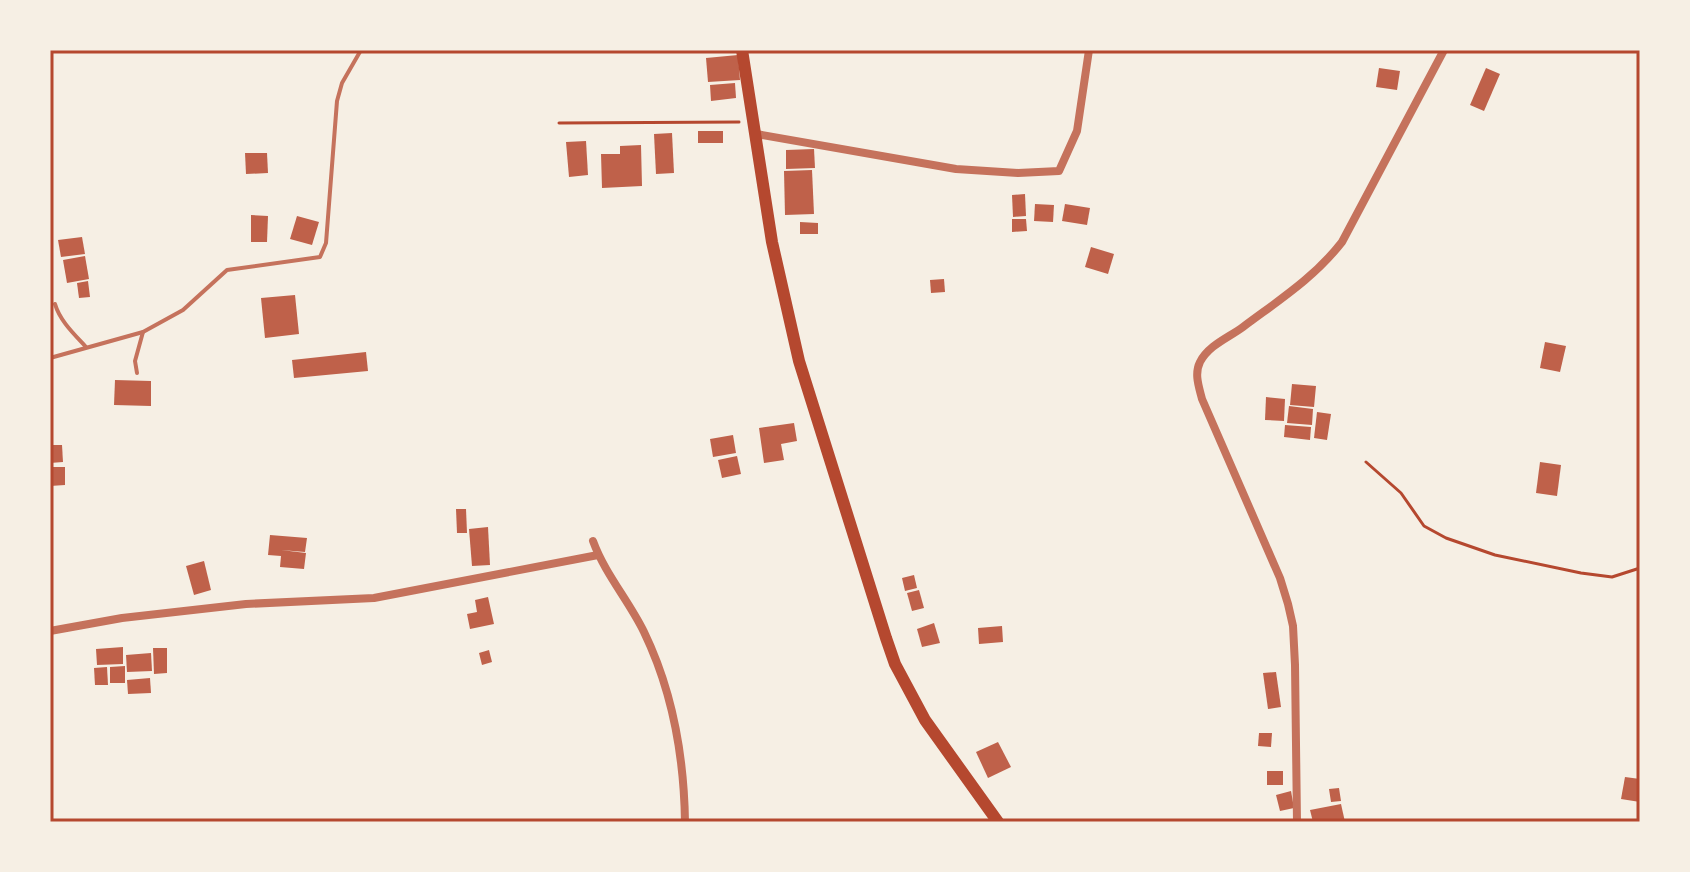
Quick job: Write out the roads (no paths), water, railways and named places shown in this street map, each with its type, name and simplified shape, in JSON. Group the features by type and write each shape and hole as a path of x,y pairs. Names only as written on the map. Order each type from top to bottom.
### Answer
{"main road":[{"path":"742,50 772,242 799,361 886,638 895,664 925,720 998,822"}],"street":[{"path":"755,128 956,169 1018,173 1059,171 1077,131 1089,50"},
{"path":"1297,822 1293,626 1280,578 1202,399 1197,381 1198,366 1210,347 1231,336 1321,269 1335,251 1444,50"},
{"path":"593,541 598,555 643,631 665,682 683,770 685,822"},
{"path":"50,631 122,618 246,604 374,598 598,555"}],"lane":[{"path":"50,358 143,332 183,310 227,270 314,259 323,253 337,101 342,83 361,50"},
{"path":"55,304 63,321 86,347"},
{"path":"137,373 136,353 143,332"}]}
